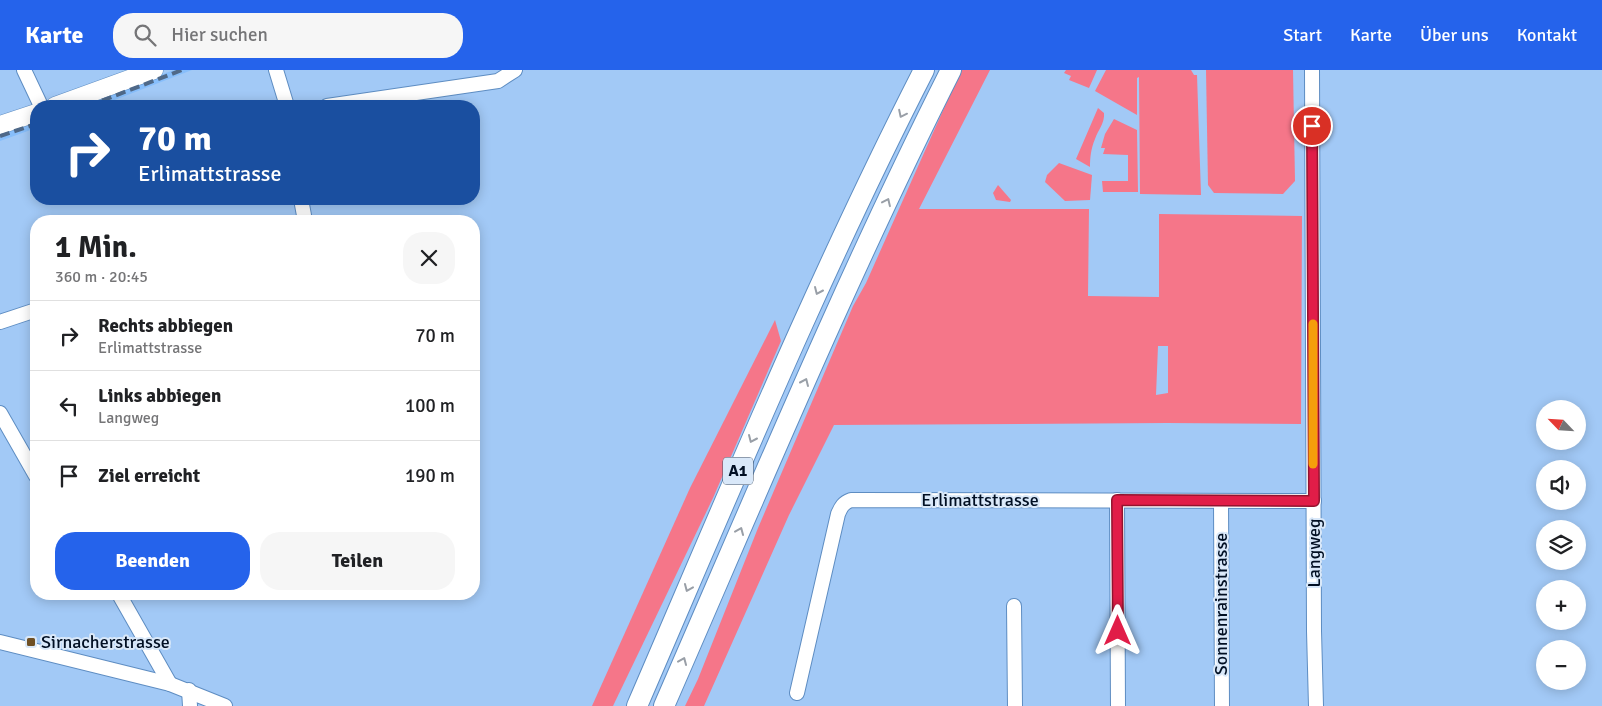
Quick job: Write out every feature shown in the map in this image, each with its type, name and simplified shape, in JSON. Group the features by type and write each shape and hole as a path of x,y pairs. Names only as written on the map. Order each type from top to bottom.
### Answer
{"highway":[{"name":"A1","path":"637,706 809,312 870,178 924,70"},
{"name":"A1","path":"664,706 832,320 951,70"}],"main road":[{"path":"72,100 154,70"},
{"path":"0,125 30,115"}],"street":[{"path":"24,70 38,100"},
{"path":"276,70 285,100"},
{"path":"368,100 498,81 515,70"},
{"name":"Langweg","path":"1312,70 1316,706"},
{"path":"0,322 30,312"},
{"path":"0,413 30,466"},
{"name":"Erlimattstrasse","path":"797,693 838,514 845,502 851,500 1314,501"},
{"path":"1117,500 1118,706"},
{"name":"Sonnenrainstrasse","path":"1221,501 1222,706"},
{"path":"122,600 170,684"},
{"path":"1014,606 1015,706"},
{"path":"0,642 170,684 225,706"},
{"path":"188,690 190,706"}],"shaded area":[{"path":"174,70 192,70 114,100 92,100"},
{"path":"961,70 990,70 919,209 1089,209 1088,296 1159,297 1159,214 1302,216 1301,424 834,425 789,515 704,706 685,706 698,679 758,528 853,306 866,283","holes":["1158,346 1168,346 1168,393 1156,395"]},
{"path":"1066,70 1097,70 1089,88 1069,80 1071,76 1064,73"},
{"path":"1106,70 1191,70 1194,75 1197,75 1201,195 1140,194 1139,77 1137,78 1137,115 1095,91"},
{"path":"1206,70 1293,70 1295,181 1283,194 1214,193 1208,185"},
{"path":"1098,108 1104,113 1104,117 1093,146 1090,167 1076,159"},
{"path":"1114,119 1137,130 1138,192 1103,192 1102,181 1128,181 1128,155 1103,154 1105,148 1101,148 1105,134"},
{"path":"30,122 30,130 0,141 0,133"},
{"path":"1059,163 1092,175 1090,200 1065,201 1045,182 1047,175"},
{"path":"998,185 1011,200 1010,202 996,200 993,193"},
{"path":"775,320 781,341 713,498 613,706 592,706 690,488"}],"railway":[{"path":"104,100 182,70"},
{"path":"0,136 30,126"}],"slow traffic":[{"path":"1313,324 1313,464"}],"place":[{"name":"Sirnacherstrasse","path":"31,642"}],"route":[{"path":"1118,631 1117,500 1314,501 1312,126"}]}
